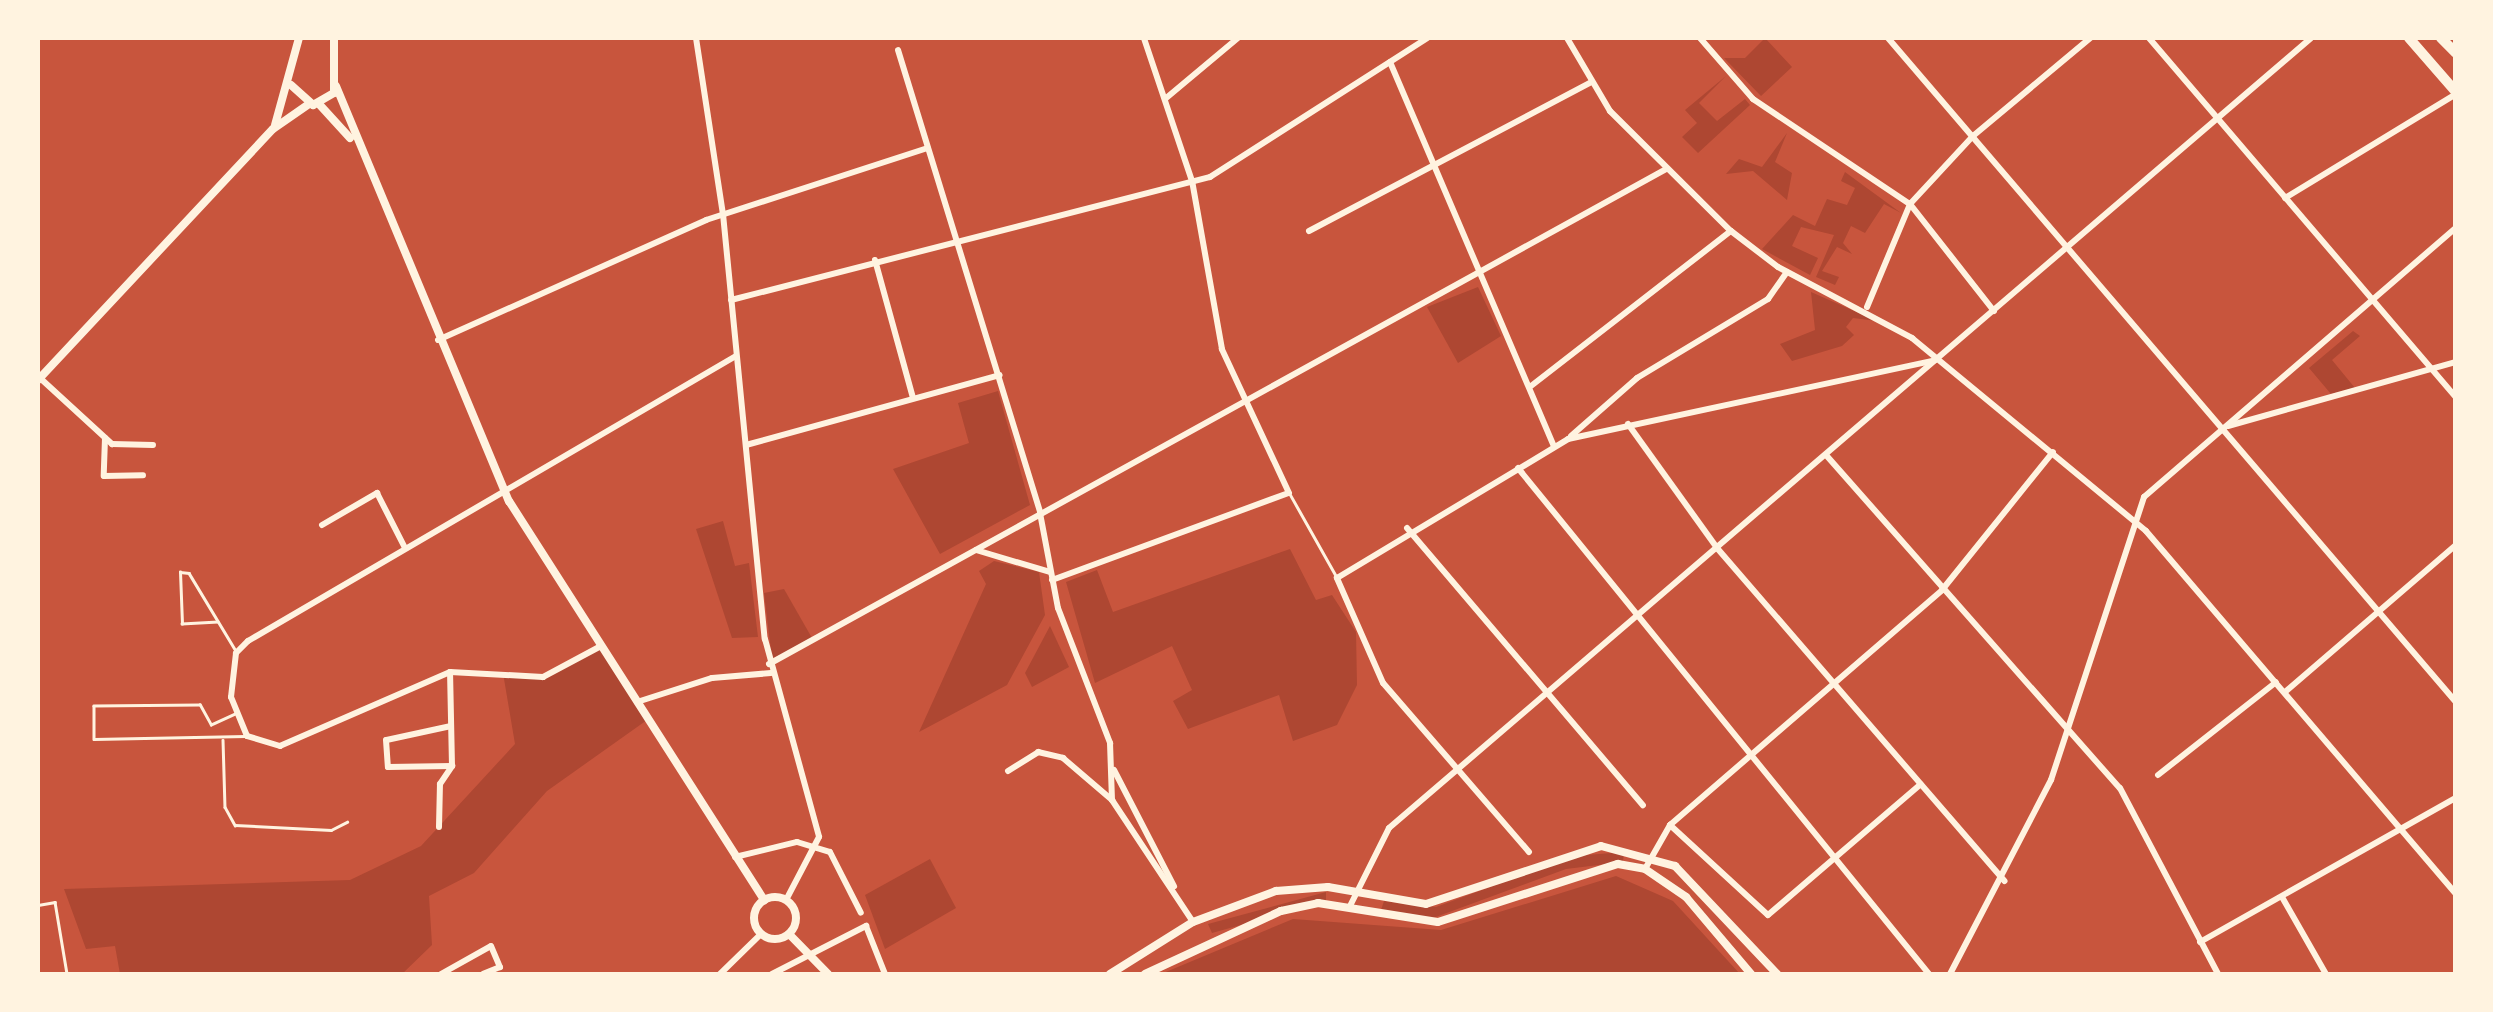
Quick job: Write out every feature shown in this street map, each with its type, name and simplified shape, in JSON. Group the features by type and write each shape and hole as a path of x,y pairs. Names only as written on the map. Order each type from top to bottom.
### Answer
{"main road":[{"path":"2409,38 2456,93"},
{"path":"2441,38 2456,53"}],"street":[{"path":"273,129 291,85 298,38"},
{"path":"334,38 336,86 353,142 504,490 764,900"},
{"path":"696,38 723,214 770,669 820,848 786,900"},
{"path":"975,550 1052,576 1289,493 1222,349 1192,181 1144,38"},
{"path":"1165,99 1238,38"},
{"path":"731,300 960,236 1192,181 1427,38"},
{"path":"1568,38 1590,84 1666,169 1732,230 1787,272 1867,307 2136,522 2456,894"},
{"path":"1700,38 1753,99 1910,204 1994,310"},
{"path":"1888,38 2456,702"},
{"path":"1867,307 1910,204 1973,136 2090,38"},
{"path":"2149,38 2456,397"},
{"path":"1350,906 1376,841 2310,38"},
{"path":"898,50 960,236 1040,513 1052,576 1114,770 1193,922"},
{"path":"1390,62 1553,445"},
{"path":"1309,231 1590,84"},
{"path":"291,85 353,142"},
{"path":"152,445 104,437 39,379 273,129 336,86"},
{"path":"2284,198 2456,93"},
{"path":"438,340 723,214 928,148"},
{"path":"636,702 712,678 770,669 1247,396 1666,169"},
{"path":"1950,974 2004,881 2068,735 2148,492 2456,228"},
{"path":"1531,386 1732,230"},
{"path":"875,260 914,399"},
{"path":"1568,439 1637,378 1768,299 1787,272"},
{"path":"601,646 543,677 450,672 309,739 280,746 247,736 235,714 236,653 405,548 736,356"},
{"path":"1530,852 1383,683 1337,578 1407,528 1568,439 1936,360"},
{"path":"2222,428 2456,362"},
{"path":"746,445 1000,375"},
{"path":"1628,424 1717,548 2004,881"},
{"path":"104,437 104,476 143,475"},
{"path":"1644,869 1649,852 1670,826 1942,590 2052,452"},
{"path":"1826,455 2068,735 2120,788 2218,974"},
{"path":"1518,468 1632,619 1838,856 1929,974"},
{"path":"322,525 377,494 405,548"},
{"path":"1407,528 1643,805"},
{"path":"2285,692 2456,545"},
{"path":"439,828 440,784 452,766 450,672"},
{"path":"2158,775 2276,682"},
{"path":"451,726 386,740 388,767 452,766"},
{"path":"1008,771 1038,752 1054,754 1112,800 1176,892"},
{"path":"1112,800 1114,770"},
{"path":"1670,826 1768,914 1921,784"},
{"path":"2200,942 2456,798"},
{"path":"735,857 798,842 820,848 842,866 861,913"},
{"path":"1110,974 1193,922 1276,891 1357,891 1426,904 1583,847 1649,852 1706,891 1777,974"},
{"path":"1145,974 1281,912 1350,906 1424,924 1589,869 1644,869 1686,897 1751,974"},
{"path":"2282,897 2326,974"},
{"path":"764,900 786,900"},
{"path":"761,934 754,920 764,900"},
{"path":"786,900 796,919 789,934"},
{"path":"772,974 866,926 884,974"},
{"path":"720,974 761,934 789,934 828,974"},
{"path":"441,974 491,946 500,967 483,974"}],"lane":[{"path":"1289,493 1337,578"},
{"path":"218,622 182,624 180,572 189,573 218,622 236,653"},
{"path":"235,714 211,725 200,705 94,706 94,738 247,736"},
{"path":"223,738 226,808 236,825 331,830 346,822"},
{"path":"38,904 55,902 67,974"}],"shaded area":[{"path":"1765,38 1792,67 1761,96 1724,58 1745,58"},
{"path":"1726,76 1699,103 1717,121 1745,99 1750,105 1698,153 1682,137 1697,123 1685,110"},
{"path":"1787,133 1775,162 1792,173 1787,200 1753,171 1726,174 1739,159 1762,167"},
{"path":"1845,172 1901,213 1884,204 1865,233 1851,226 1843,243 1852,254 1837,247 1822,271 1839,277 1835,285 1816,277 1834,235 1801,227 1792,246 1818,258 1810,275 1762,249 1793,215 1815,226 1827,199 1847,205 1855,188 1841,181"},
{"path":"1478,287 1501,336 1458,363 1427,307"},
{"path":"1811,292 1877,321 1853,318 1846,327 1854,335 1842,346 1792,361 1780,344 1815,330"},
{"path":"2353,331 2360,336 2332,360 2355,388 2331,394 2309,368"},
{"path":"998,391 1030,505 940,554 893,469 969,443 958,403"},
{"path":"723,521 735,566 749,563 758,637 732,638 696,529"},
{"path":"1290,549 1316,600 1332,595 1356,632 1357,685 1337,725 1293,741 1279,695 1188,729 1173,701 1192,690 1172,646 1095,683 1066,582 1097,570 1113,612"},
{"path":"994,561 1039,572 1045,615 1007,685 919,732 986,584 979,571"},
{"path":"784,589 812,638 772,659 764,593"},
{"path":"1050,626 1069,667 1032,687 1025,673"},
{"path":"601,646 647,720 547,791 474,873 429,896 432,945 402,974 120,974 115,946 86,949 64,889 350,880 421,846 515,744 503,673 543,677"},
{"path":"1624,852 1623,862 1566,869 1433,918 1381,910 1384,901 1436,907 1574,856"},
{"path":"930,859 956,908 885,949 865,895"},
{"path":"1616,876 1673,901 1740,974 1161,974 1293,919 1441,930"},
{"path":"1326,892 1326,901 1212,933 1208,924"}]}
